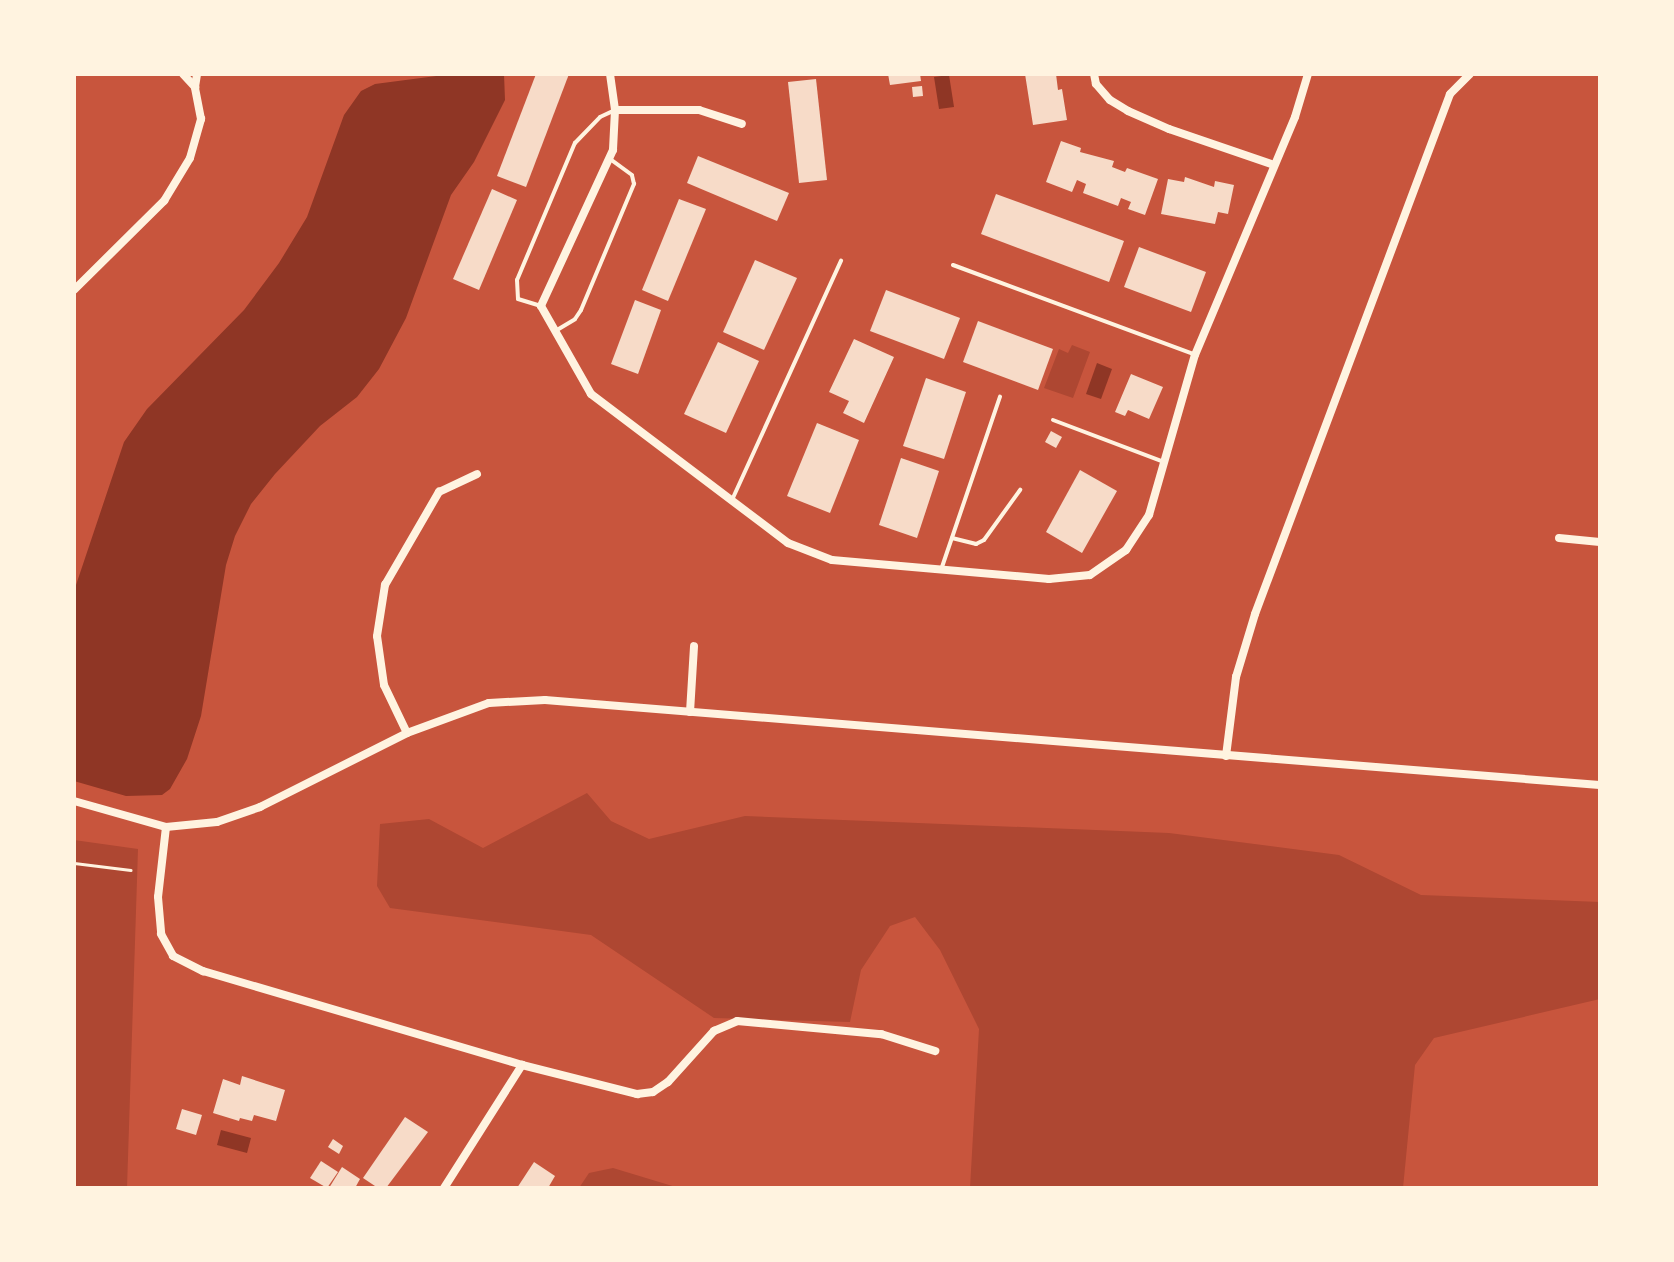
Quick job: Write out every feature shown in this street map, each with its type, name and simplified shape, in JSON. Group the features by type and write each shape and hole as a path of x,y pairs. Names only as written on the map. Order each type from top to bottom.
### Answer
{"street":[{"path":"183,74 195,87"},
{"path":"74,290 164,201 190,158 201,119 195,87 197,74"},
{"path":"610,74 615,110 609,158 541,306 557,330 572,366 591,394 788,543 832,560 1049,579 1090,575 1126,550 1149,515 1195,355 1295,117 1308,74"},
{"path":"1094,74 1096,84 1110,100 1128,111 1221,149 1274,165"},
{"path":"1226,756 1236,677 1266,584 1450,94 1470,74"},
{"path":"615,110 699,110 742,124"},
{"path":"407,733 384,685 377,636 385,585 439,492 477,474"},
{"path":"1559,538 1600,542"},
{"path":"690,712 694,646"},
{"path":"74,801 166,827 217,822 260,807 407,733 489,703 545,700 1600,785"},
{"path":"166,827 158,897 161,934 173,956 203,971 522,1065 637,1094 653,1092 668,1082 714,1031 737,1021 881,1034 935,1051"},
{"path":"444,1188 522,1065"}],"lane":[{"path":"541,306 518,299 517,280 575,143 600,117 615,110"},
{"path":"557,330 581,310 634,184 632,175 609,158"},
{"path":"731,502 841,261"},
{"path":"953,265 1195,355"},
{"path":"941,569 1000,397"},
{"path":"1053,420 1164,462"},
{"path":"952,538 976,544 984,540 1020,490"}],"path":[{"path":"74,863 131,870"}],"shaded area":[{"path":"504,74 505,100 474,162 451,195 406,318 379,369 357,397 320,426 275,474 251,504 235,536 226,565 201,716 187,759 170,789 162,795 126,796 74,781 74,591 124,442 147,409 244,310 279,263 307,217 344,115 361,91 375,84 444,75"},
{"path":"949,75 954,107 939,109 934,77"},
{"path":"1072,345 1090,352 1073,398 1044,388 1059,349 1068,353"},
{"path":"1097,363 1112,369 1101,399 1086,394"},
{"path":"587,793 611,821 649,839 745,816 1169,833 1339,855 1421,895 1600,902 1600,999 1434,1038 1415,1065 1403,1188 970,1188 979,1029 940,950 915,917 890,926 861,970 850,1022 714,1018 591,935 390,908 377,886 380,824 429,819 483,848"},
{"path":"74,840 138,849 127,1188 74,1188"},
{"path":"221,1130 251,1138 247,1153 217,1145"},
{"path":"613,1168 679,1188 579,1188 589,1173"}],"building":[{"path":"536,74 569,74 526,187 497,176"},
{"path":"888,74 920,74 921,81 890,85"},
{"path":"1025,74 1056,74 1067,120 1033,125"},
{"path":"816,79 827,180 799,183 788,82"},
{"path":"922,86 923,96 913,97 912,87"},
{"path":"1061,141 1081,148 1080,152 1114,161 1112,167 1125,172 1127,168 1158,179 1145,215 1128,209 1131,202 1121,198 1118,206 1083,193 1086,184 1077,180 1072,192 1046,182"},
{"path":"698,156 789,193 777,221 687,183"},
{"path":"1185,177 1214,187 1215,181 1234,185 1228,214 1218,212 1215,224 1161,214 1168,179 1184,182"},
{"path":"492,189 517,200 479,290 453,279"},
{"path":"996,194 1124,241 1109,282 981,234"},
{"path":"679,199 706,209 668,301 642,290"},
{"path":"1139,247 1206,272 1191,312 1124,287"},
{"path":"755,260 797,278 764,350 723,332"},
{"path":"886,290 960,318 944,359 870,331"},
{"path":"635,300 661,310 638,374 611,364"},
{"path":"978,321 1053,349 1038,390 963,362"},
{"path":"854,339 894,357 864,423 843,413 849,401 829,392"},
{"path":"718,342 759,361 726,433 684,414"},
{"path":"1131,374 1163,387 1149,419 1128,410 1125,416 1115,412"},
{"path":"926,378 966,392 944,459 903,446"},
{"path":"817,423 859,440 830,513 787,496"},
{"path":"1051,431 1062,437 1056,448 1045,442"},
{"path":"901,458 939,471 917,538 879,525"},
{"path":"1080,470 1117,491 1082,553 1046,532"},
{"path":"242,1076 285,1090 276,1121 254,1115 252,1121 240,1118 239,1121 213,1113 223,1079 240,1085"},
{"path":"182,1109 202,1115 196,1135 176,1129"},
{"path":"405,1117 428,1132 386,1188 378,1188 363,1178"},
{"path":"333,1139 343,1146 339,1154 328,1147"},
{"path":"321,1161 338,1172 327,1188 310,1178"},
{"path":"534,1162 555,1176 548,1188 517,1188"},
{"path":"342,1167 360,1179 355,1188 329,1188"}]}
